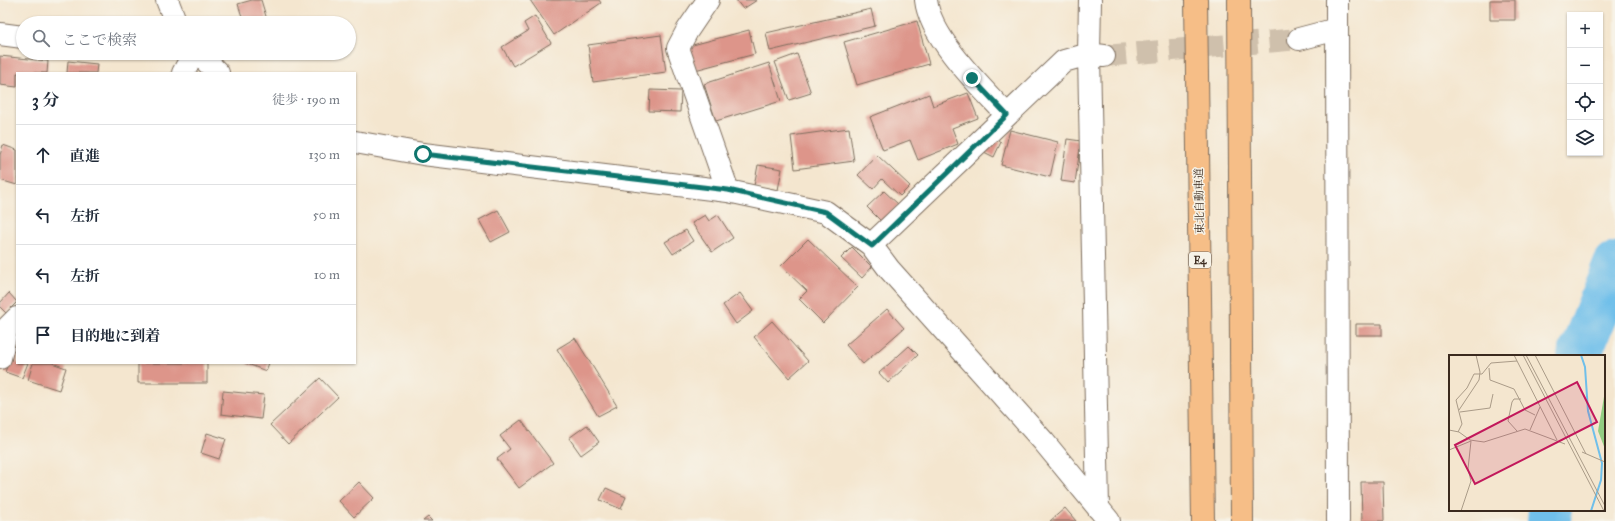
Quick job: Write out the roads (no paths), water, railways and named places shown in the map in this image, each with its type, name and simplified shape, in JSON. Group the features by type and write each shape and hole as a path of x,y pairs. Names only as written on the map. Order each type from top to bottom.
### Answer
{"highway":[{"name":"東北自動車道","path":"1196,0 1203,521"},
{"path":"1239,0 1242,521"}],"street":[{"path":"168,0 174,16"},
{"path":"708,0 687,31 678,48 728,190"},
{"path":"926,0 928,11 950,52 1007,115"},
{"path":"1090,0 1097,55 1103,514"},
{"path":"1337,0 1338,521"},
{"path":"1299,39 1337,29"},
{"path":"0,34 16,35"},
{"path":"872,246 1064,61 1097,55"},
{"path":"184,72 190,60"},
{"path":"205,60 217,72"},
{"path":"356,142 423,154 728,190 826,212 872,246 889,269 1044,442 1103,514"},
{"path":"0,358 7,328 16,319"}],"waterway":[{"path":"1579,355 1615,264"},
{"path":"1549,521 1550,511"}],"tunnel":[{"path":"1104,56 1299,39"}]}
